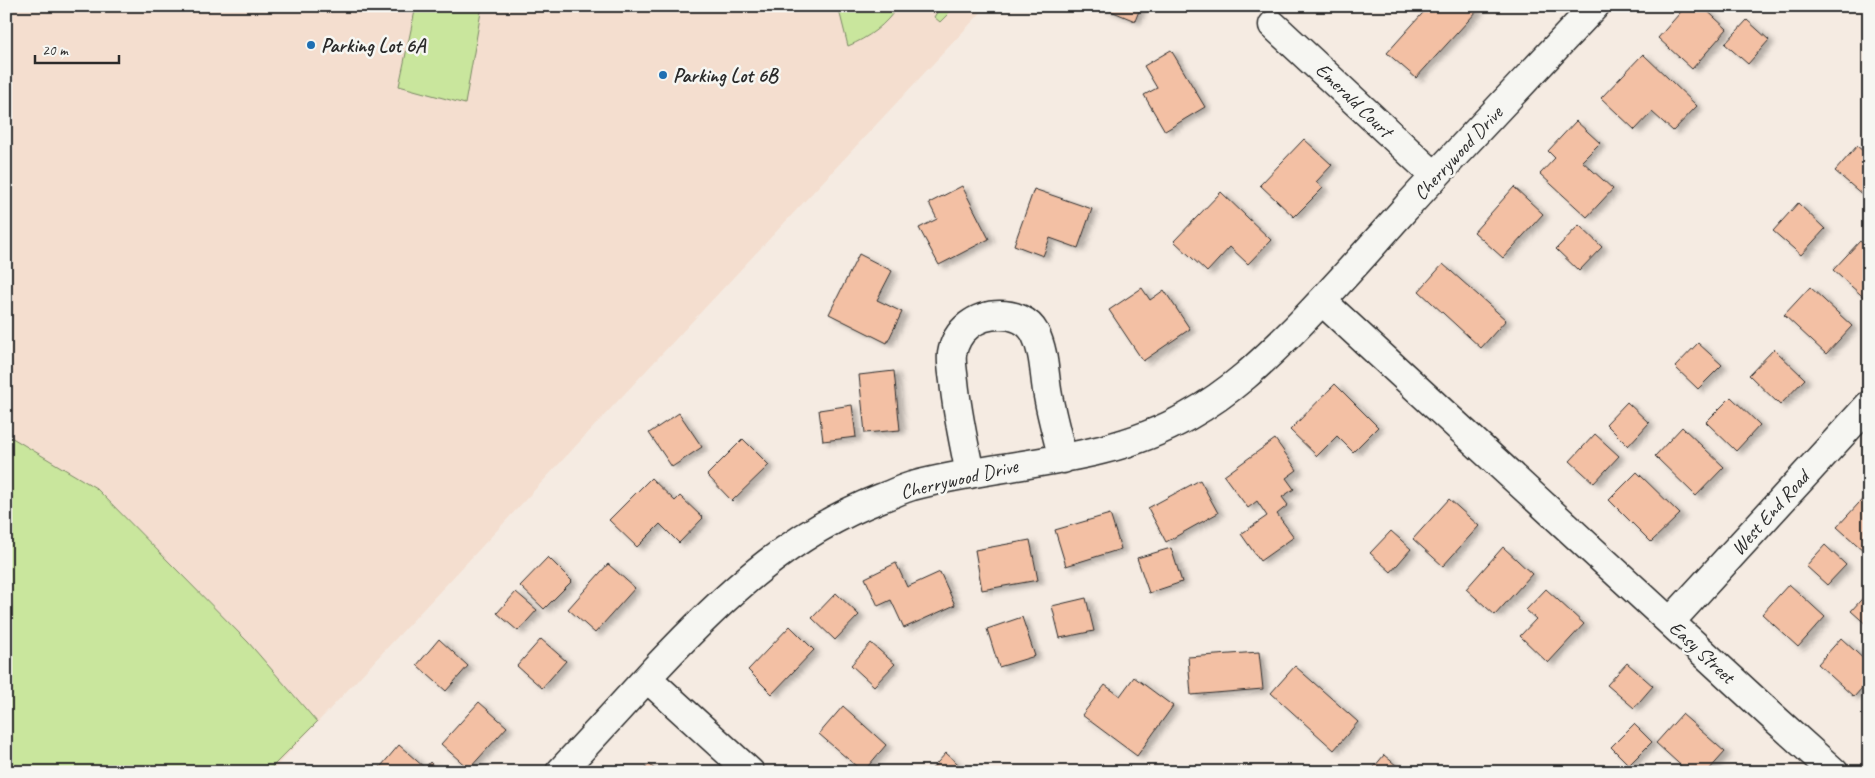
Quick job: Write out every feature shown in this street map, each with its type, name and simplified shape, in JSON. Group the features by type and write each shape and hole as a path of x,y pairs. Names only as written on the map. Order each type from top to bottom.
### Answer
{"street":[{"name":"Cherrywood Drive","path":"560,772 698,624 742,582 774,557 820,528 863,505 911,487 992,469 1063,459 1119,446 1158,431 1187,417 1226,392 1258,367 1322,301 1435,176 1595,6"},
{"name":"Emerald Court","path":"1273,25 1435,176"},
{"name":"Easy Street","path":"1322,301 1834,772"},
{"path":"970,474 957,412 952,355 957,340 968,325 980,317 990,315 1012,315 1022,320 1035,334 1042,355 1048,396 1063,459"},
{"name":"West End Road","path":"1670,622 1869,404"},
{"path":"647,678 750,772"}],"shaded area":[{"path":"6,6 987,6 271,772 6,772"}],"green space":[{"path":"416,6 482,6 465,104 399,86"},
{"path":"838,6 898,6 876,30 848,46"},
{"path":"941,6 956,6 940,22 934,17"},
{"path":"6,436 9,436 96,488 248,642 317,722 267,772 6,772"}],"building":[{"path":"1099,6 1141,6 1135,21"},
{"path":"1429,6 1473,6 1478,10 1416,78 1387,53"},
{"path":"1686,6 1702,6 1727,29 1692,69 1658,38"},
{"path":"1747,20 1769,40 1748,64 1725,44"},
{"path":"1171,50 1205,107 1165,131 1144,95 1157,88 1144,66"},
{"path":"1643,54 1697,106 1673,131 1652,112 1635,130 1601,98"},
{"path":"1576,121 1600,143 1582,161 1613,189 1587,217 1540,174 1555,158 1548,151"},
{"path":"1304,139 1332,165 1316,182 1323,188 1294,217 1260,185"},
{"path":"1869,139 1869,149 1863,145"},
{"path":"1857,146 1869,156 1869,191 1864,196 1835,171"},
{"path":"962,186 989,239 939,265 919,228 937,219 929,203"},
{"path":"1514,187 1543,214 1503,258 1474,232"},
{"path":"1034,189 1092,209 1078,248 1050,238 1043,256 1014,245"},
{"path":"1221,192 1271,240 1248,264 1230,247 1207,272 1174,241"},
{"path":"1798,203 1825,229 1801,255 1773,231"},
{"path":"1579,225 1602,247 1579,271 1556,249"},
{"path":"1860,241 1869,249 1869,302 1833,270"},
{"path":"859,254 892,271 877,300 902,312 887,343 829,314"},
{"path":"1443,264 1506,320 1481,348 1419,291"},
{"path":"1810,287 1852,326 1826,354 1784,315"},
{"path":"1142,288 1150,300 1164,290 1190,329 1143,361 1109,310"},
{"path":"1698,343 1722,365 1698,389 1675,367"},
{"path":"1774,349 1805,379 1780,405 1749,375"},
{"path":"894,371 900,430 865,433 859,375"},
{"path":"1335,384 1378,427 1353,452 1337,436 1317,456 1290,430"},
{"path":"1731,397 1760,425 1736,451 1706,422"},
{"path":"1627,402 1649,423 1628,446 1606,424"},
{"path":"852,405 856,437 823,441 819,410"},
{"path":"679,413 702,447 672,467 649,433"},
{"path":"1682,427 1724,467 1696,496 1655,456"},
{"path":"1595,434 1619,456 1594,483 1570,461"},
{"path":"743,439 769,465 732,501 707,475"},
{"path":"1275,439 1297,470 1286,478 1294,489 1282,497 1288,505 1277,514 1294,537 1260,561 1241,534 1267,516 1257,501 1248,508 1224,476"},
{"path":"1637,472 1680,514 1651,542 1609,500"},
{"path":"651,478 675,501 680,496 703,518 679,543 660,524 637,547 609,520"},
{"path":"1200,480 1218,513 1166,542 1148,508"},
{"path":"1869,492 1869,546 1864,551 1837,527"},
{"path":"1449,499 1479,526 1443,566 1413,539"},
{"path":"1110,514 1121,549 1066,566 1055,530"},
{"path":"1391,531 1411,549 1391,572 1370,553"},
{"path":"1030,540 1038,580 982,590 975,550"},
{"path":"1825,545 1846,565 1827,585 1806,566"},
{"path":"1503,547 1532,574 1495,615 1466,589"},
{"path":"1171,548 1182,582 1149,593 1137,558"},
{"path":"548,557 572,581 544,609 520,586"},
{"path":"896,563 907,587 940,572 955,605 904,628 891,600 878,606 865,578"},
{"path":"608,564 635,588 595,633 568,609"},
{"path":"1789,584 1825,617 1798,647 1762,614"},
{"path":"1546,589 1584,624 1548,663 1520,636 1536,619 1526,610"},
{"path":"1869,591 1869,627 1851,611"},
{"path":"516,592 537,610 518,631 497,613"},
{"path":"836,593 859,615 835,640 812,618"},
{"path":"1086,598 1094,631 1060,638 1052,606"},
{"path":"1022,617 1035,656 999,667 987,629"},
{"path":"790,626 814,650 772,694 748,670"},
{"path":"1841,638 1869,664 1869,680 1854,697 1818,664"},
{"path":"439,639 468,666 446,691 417,665"},
{"path":"541,639 566,661 542,688 517,666"},
{"path":"871,643 895,664 874,686 851,665"},
{"path":"1259,652 1263,689 1191,695 1188,657"},
{"path":"1627,663 1653,686 1634,708 1607,685"},
{"path":"1295,666 1358,722 1334,750 1271,693"},
{"path":"1134,677 1173,706 1137,756 1082,715 1105,685 1120,696"},
{"path":"479,702 507,727 469,769 441,744"},
{"path":"843,706 886,745 863,772 819,734"},
{"path":"1682,714 1725,752 1707,772 1688,772 1656,743"},
{"path":"1634,724 1652,742 1629,765 1611,747"},
{"path":"399,745 425,768 430,762 440,772 376,772"},
{"path":"946,753 967,772 929,772"},
{"path":"1384,755 1404,772 1370,772"},
{"path":"649,764 658,772 642,772"}],"place":[{"name":"Parking Lot 6A","path":"311,45"},
{"name":"Parking Lot 6B","path":"663,75"}]}
